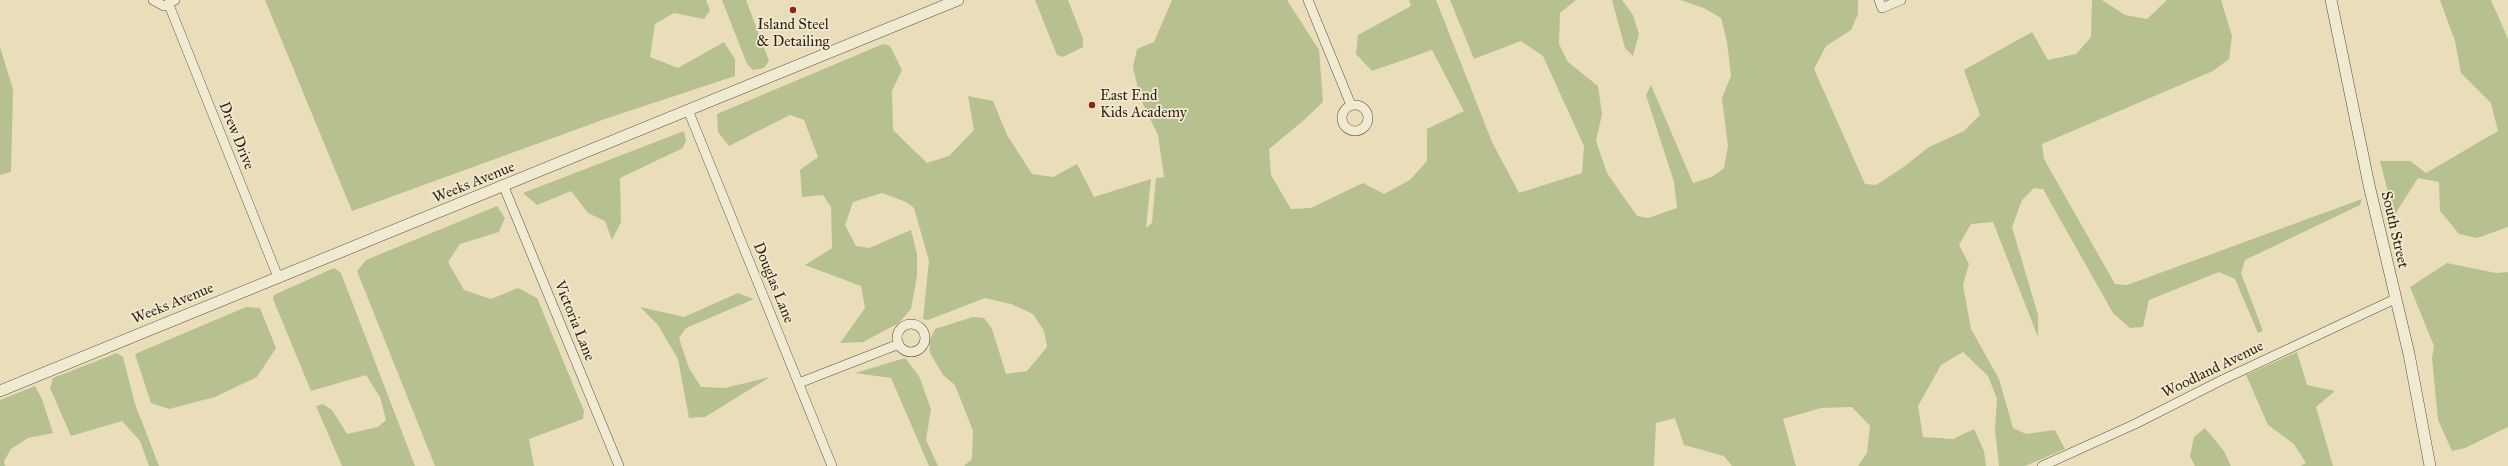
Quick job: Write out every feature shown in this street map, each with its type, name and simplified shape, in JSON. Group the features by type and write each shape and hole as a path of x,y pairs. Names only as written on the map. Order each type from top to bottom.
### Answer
{"street":[{"name":"Drew Drive","path":"153,0 160,5 172,3 278,277"},
{"name":"Weeks Avenue","path":"0,391 278,277 504,187 958,0"},
{"path":"1308,0 1351,105"},
{"path":"1881,4 1901,0"},
{"name":"South Street","path":"2331,0 2369,185 2409,354 2430,466"},
{"name":"Douglas Lane","path":"688,110 832,466"},
{"name":"Victoria Lane","path":"504,187 619,466"},
{"name":"Woodland Avenue","path":"2042,466 2135,424 2222,380 2395,299"},
{"path":"799,383 898,344"}],"green space":[{"path":"265,0 706,0 710,10 704,19 674,13 655,24 650,57 678,68 724,42 735,59 735,76 605,119 352,211"},
{"path":"722,0 746,0 769,61 764,68 753,70 747,64"},
{"path":"1035,0 1068,0 1083,39 1083,47 1063,57 1057,55"},
{"path":"1172,0 1287,0 1319,50 1323,102 1303,121 1269,149 1271,175 1291,209 1311,208 1363,183 1384,194 1410,180 1427,161 1427,129 1464,111 1432,50 1372,71 1356,54 1358,35 1411,6 1409,0 1436,0 1492,142 1519,193 1582,173 1584,146 1543,56 1521,41 1474,59 1450,0 1576,0 1560,13 1559,44 1568,62 1598,86 1602,114 1596,141 1607,173 1637,216 1648,218 1677,208 1674,182 1646,95 1651,85 1693,183 1712,177 1724,168 1728,146 1722,98 1731,76 1727,42 1721,18 1704,8 1680,0 1858,0 1858,14 1851,30 1826,46 1814,69 1865,184 1876,185 1905,166 1929,147 1964,131 1980,115 1964,70 2032,32 2048,60 2076,54 2091,37 2092,0 2102,0 2125,15 2147,19 2167,0 2221,0 2232,36 2229,59 2213,71 2042,144 2044,159 2115,284 2127,285 2362,199 2360,205 2245,260 2241,273 2263,331 2258,333 2235,279 2219,272 2149,300 2143,327 2130,328 2113,313 2043,189 2034,188 2022,200 2012,227 2038,315 2038,337 1993,222 1971,224 1959,245 1969,264 1963,285 1971,329 1999,379 2013,428 2026,434 2055,430 2065,449 2025,466 1999,466 1995,430 1997,399 1988,376 1963,352 1941,365 1918,406 1923,437 1953,439 1974,429 1984,451 1986,466 1858,466 1867,453 1870,426 1852,407 1821,408 1783,419 1796,466 1732,466 1724,456 1684,445 1675,418 1656,423 1654,466 964,466 972,459 973,431 955,385 943,375 930,353 929,341 935,329 973,317 984,318 992,329 1006,374 1027,371 1047,347 1044,331 1033,314 1011,304 985,298 928,320 923,319 929,261 914,208 906,202 882,193 853,202 845,225 856,246 869,248 911,230 917,254 917,276 911,309 899,323 863,342 840,343 865,308 861,286 805,265 832,248 831,207 823,195 802,197 800,170 818,157 804,120 790,115 729,146 718,132 717,114 883,44 890,46 902,70 892,91 893,130 927,163 949,156 974,130 968,96 993,101 1007,135 1032,174 1053,177 1077,164 1094,197 1151,179 1146,228 1152,223 1156,178 1164,177 1158,135 1140,98 1133,67 1137,49 1154,42"},
{"path":"1612,0 1622,0 1633,15 1639,34 1633,56 1625,48"},
{"path":"2440,0 2491,0 2508,39 2508,227 2477,238 2459,234 2440,211 2439,182 2418,178 2394,216 2380,161 2410,161 2426,173 2498,131 2491,103 2461,73 2455,41"},
{"path":"0,47 13,89 11,172 0,175"},
{"path":"684,131 686,140 683,148 620,178 621,222 612,240 605,221 588,213 571,191 537,205 523,193"},
{"path":"497,206 505,218 499,232 460,244 448,262 464,290 491,299 518,288 537,298 584,411 583,419 529,439 534,466 435,466 357,271 366,260"},
{"path":"2447,263 2496,273 2508,272 2508,427 2465,448 2452,451 2438,420 2432,358 2434,346 2410,287"},
{"path":"334,268 341,273 415,466 342,466 316,406 323,404 332,410 347,434 378,427 386,420 380,397 366,375 311,391 273,299 274,295"},
{"path":"738,293 754,299 686,328 679,338 689,368 701,387 725,388 770,377 705,417 689,418 678,359 658,325 640,307 684,317"},
{"path":"246,307 260,308 276,348 257,377 215,397 169,409 151,403 135,354"},
{"path":"2297,352 2307,385 2335,391 2316,407 2333,466 2300,466 2306,463 2294,444 2268,425 2246,375"},
{"path":"117,353 123,357 135,404 159,466 149,466 140,441 122,421 71,436 50,388 53,378"},
{"path":"905,358 919,376 931,409 926,440 938,466 929,466 891,378 855,373"},
{"path":"35,386 42,399 53,433 28,438 11,449 4,461 5,466 0,466 0,400"},
{"path":"2205,428 2224,451 2231,466 2195,466 2190,456 2194,437"}],"place":[{"name":"Island Steel & Detailing","path":"793,10"},
{"name":"East End Kids Academy","path":"1092,105"}]}
